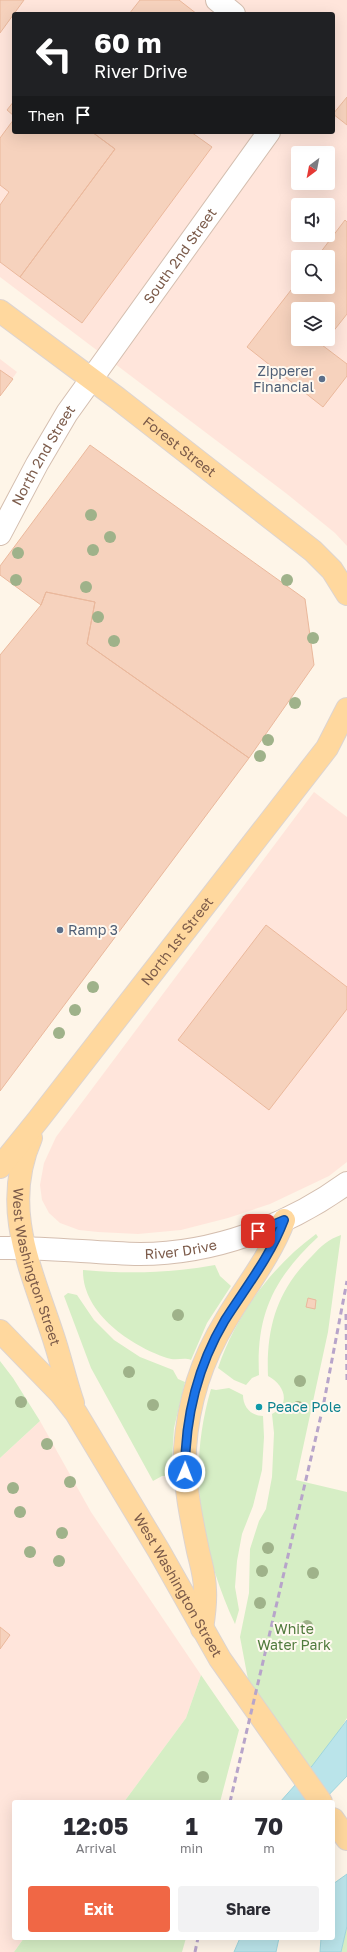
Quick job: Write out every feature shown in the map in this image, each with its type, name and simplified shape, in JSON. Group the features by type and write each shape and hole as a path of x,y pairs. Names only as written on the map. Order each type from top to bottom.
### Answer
{"main road":[{"name":"Forest Street","path":"0,311 92,379 313,551 332,570 347,594"},
{"name":"North 1st Street","path":"0,1167 327,748 347,710"},
{"name":"West Washington Street","path":"38,1120 25,1151 18,1179 18,1214 25,1248 76,1413"},
{"path":"202,1629 205,1601 205,1581 187,1496 185,1472 185,1449 190,1412 200,1374 210,1350 226,1320 268,1255 284,1220"},
{"name":"West Washington Street","path":"0,1331 61,1394 76,1413 159,1551 202,1629 232,1676 320,1800"},
{"path":"335,1822 347,1839"}],"street":[{"path":"217,0 232,12"},
{"name":"South 2nd Street","path":"92,379 268,134"},
{"name":"North 2nd Street","path":"0,534 53,436 92,379"},
{"name":"River Drive","path":"0,1248 112,1253 172,1252 221,1243 284,1220 325,1199 347,1183"}],"shaded area":[{"path":"0,0 347,0 347,546 335,533 287,494 0,277"},
{"path":"0,359 17,372 0,396"},
{"path":"314,792 347,817 347,1162 329,1176 270,1204 228,1218 181,1230 138,1234 98,1232 79,1230 60,1223 49,1213 42,1200 40,1185 44,1163 56,1137"},
{"path":"40,1421 91,1512 201,1675 186,1718 125,1800 12,1800 12,1940 23,1940 14,1952 0,1952 0,1458"}],"green space":[{"path":"316,1234 318,1237 290,1267 271,1298 261,1333 259,1375 252,1378 246,1385 234,1380 218,1368 235,1329 245,1311 284,1261"},
{"name":"White Water Park","path":"341,1235 328,1332 296,1480 347,1492 347,1718 308,1782 253,1706 240,1637 249,1593 250,1549 259,1521 266,1509 272,1477 274,1433 272,1414 278,1410 284,1400 282,1389 268,1376 269,1342 272,1326 282,1296 290,1282 315,1252 329,1241"},
{"path":"215,1265 220,1276 231,1286 207,1323 191,1360 170,1359 153,1353 124,1336 111,1326 100,1314 91,1300 85,1286 83,1270 149,1272 182,1270"},
{"path":"68,1293 77,1295 94,1320 114,1340 140,1357 173,1370 178,1379 185,1382 174,1428 171,1476 162,1476 153,1481 91,1368 64,1296"},
{"path":"0,1361 13,1378 40,1421 0,1458"},
{"path":"229,1388 243,1395 244,1403 251,1413 263,1416 264,1437 262,1470 253,1506 242,1534 237,1561 235,1587 239,1610 235,1624 213,1567 201,1508 199,1479 200,1449 204,1419 211,1389 216,1390"},
{"path":"201,1675 239,1730 221,1800 125,1800 186,1718"},
{"path":"347,1926 347,1952 341,1952"},
{"path":"23,1940 185,1940 182,1952 14,1952"}],"water":[{"path":"347,1720 347,1776 324,1800 282,1800 312,1766"},
{"path":"347,1874 347,1926 341,1952 320,1952 321,1940 335,1940 335,1883"},
{"path":"239,1940 279,1940 276,1952 234,1952"}],"building":[{"path":"0,0 24,0 15,12 12,12 12,16 0,33"},
{"path":"140,0 179,0 194,12 131,12"},
{"path":"347,97 347,125 335,116 335,112"},
{"path":"12,104 12,114 7,110"},
{"path":"12,122 12,134 95,134 115,149 20,277 0,262 0,205 9,192 0,185 0,138"},
{"path":"95,134 194,134 212,147 82,323 20,277 115,149"},
{"path":"345,220 347,222 347,314 335,329 335,302 291,302 291,346 323,346 347,364 347,376 323,407 247,347 291,290 291,294 335,294 335,250 322,250 328,242 335,242 335,233"},
{"path":"0,370 13,379 0,396"},
{"path":"90,445 305,599 314,665 249,758 87,644 95,602 46,592 41,605 0,575 0,566"},
{"name":"Ramp 3","path":"46,592 95,602 87,644 249,758 0,1091 0,655 41,605"},
{"path":"266,925 347,987 347,1009 269,1110 178,1040"},
{"path":"308,1298 316,1300 315,1309 306,1307"},
{"path":"0,1627 10,1635 0,1649"}],"railway":[{"path":"230,1800 323,1407 347,1281"},
{"path":"346,1314 347,1381"},
{"path":"195,1952 198,1940"}],"place":[{"name":"Zipperer Financial","path":"322,379"},
{"name":"Ramp 3","path":"60,930"},
{"name":"Peace Pole","path":"259,1407"}],"route":[{"path":"185,1472 185,1449 190,1412 195,1388 204,1362 216,1336 242,1294 262,1266 284,1220 258,1231"}]}
